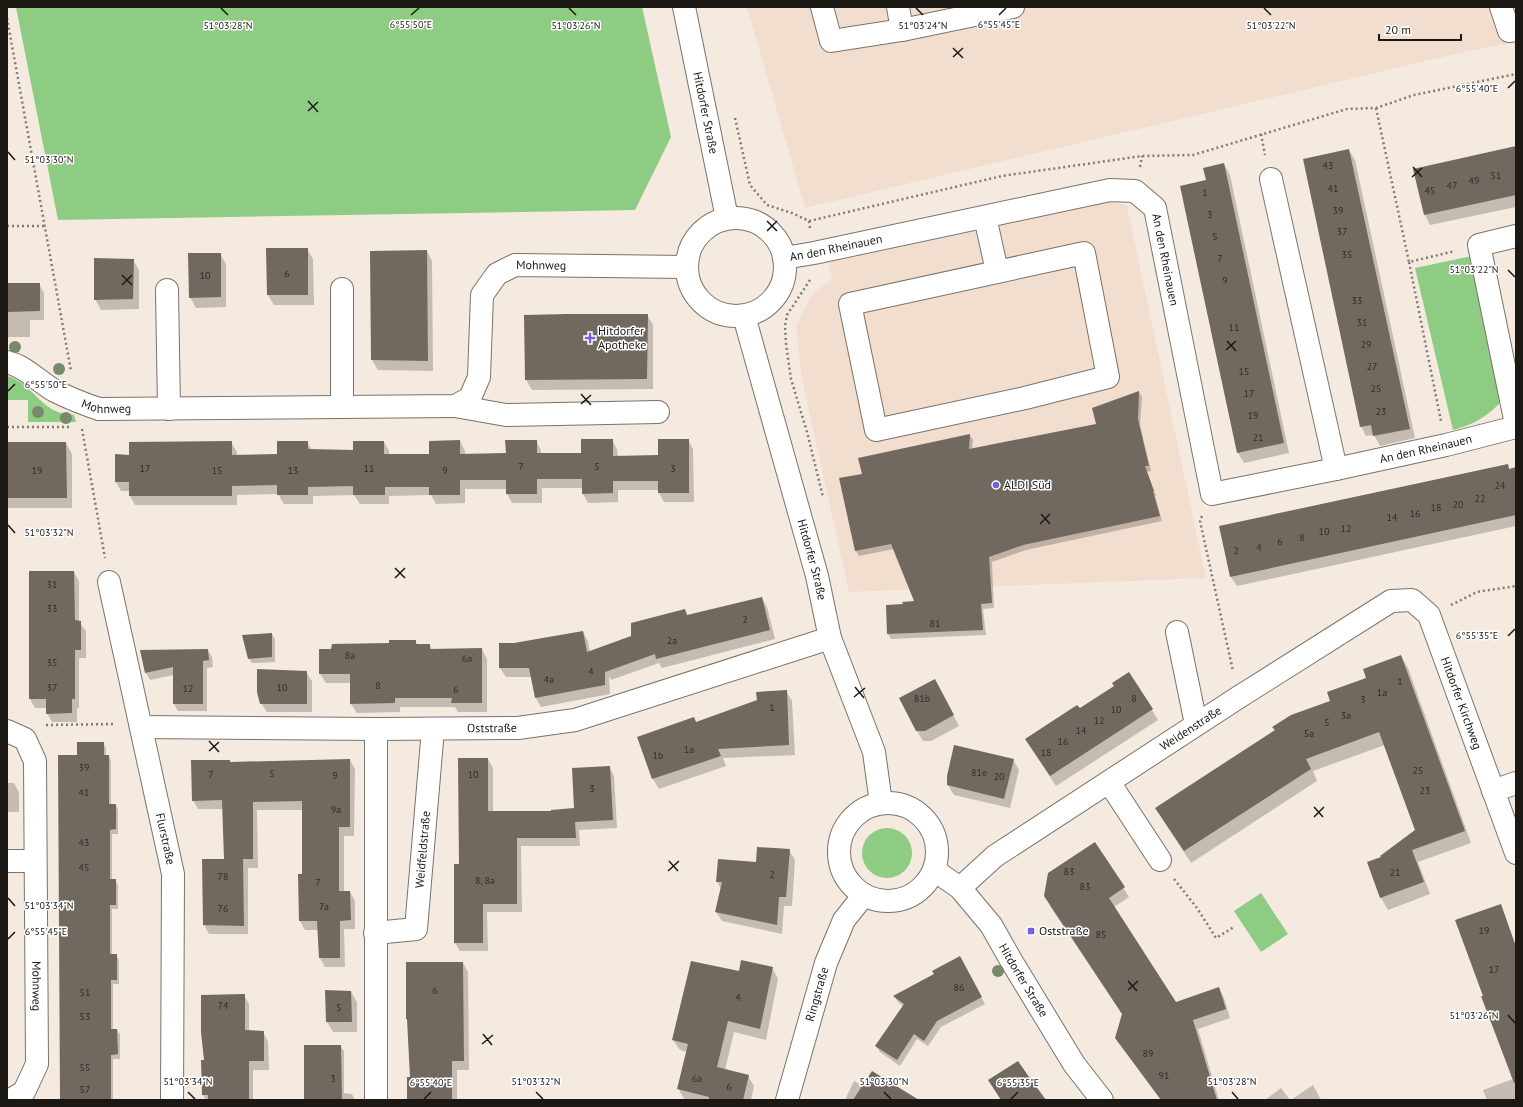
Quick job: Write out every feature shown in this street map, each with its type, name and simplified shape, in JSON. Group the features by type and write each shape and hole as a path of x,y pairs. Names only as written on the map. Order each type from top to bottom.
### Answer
{"street":[{"name":"Hitdorfer Straße","path":"684,7 728,218"},
{"path":"822,7 831,41 902,30 1013,7"},
{"path":"898,7 902,30"},
{"path":"1502,7 1509,31 1516,30"},
{"path":"1271,180 1336,469"},
{"name":"An den Rheinauen","path":"784,258 814,253 1110,190 1135,191 1155,208 1212,494 1446,445 1516,427"},
{"path":"985,217 997,271"},
{"path":"728,218 743,218 757,223 770,231 779,244 784,258 784,273 780,288 771,301 759,310 744,316 727,316 711,310 698,299 689,284 686,267 689,250 698,235 711,224 728,218"},
{"path":"1516,236 1479,245 1516,424"},
{"path":"1084,253 1108,377 1025,398 876,430 850,304 997,271 1084,253"},
{"name":"Mohnweg","path":"455,406 470,398 479,376 482,295 497,274 515,265 686,267"},
{"path":"342,289 342,407"},
{"path":"167,290 169,409"},
{"name":"Hitdorfer Straße","path":"744,316 817,576 830,638 874,752 881,803"},
{"name":"Mohnweg","path":"7,362 31,374 54,390 99,409 455,406 506,415 658,412"},
{"name":"Flurstraße","path":"109,582 173,874 172,1100"},
{"name":"Weidenstraße","path":"960,888 994,856 1196,724 1391,602 1412,600 1429,615"},
{"name":"Hitdorfer Kirchweg","path":"1429,615 1516,853"},
{"path":"1177,632 1196,724"},
{"name":"Oststraße","path":"141,727 376,729 518,728 575,720 830,638"},
{"path":"376,729 376,1100"},
{"name":"Weidfeldstraße","path":"375,933 416,929 433,729"},
{"name":"Mohnweg","path":"10,1100 24,1092 37,1064 35,761 16,735"},
{"path":"1109,782 1160,860"},
{"path":"1493,791 1516,783"},
{"path":"881,803 898,804 914,810 927,821 935,836 937,853 934,870 923,888 905,899 884,902 864,896 848,882 840,863 839,843 847,824 862,809 881,803"},
{"path":"7,861 35,861"},
{"name":"Hitdorfer Straße","path":"934,870 960,888 991,925 1074,1064 1102,1100"},
{"name":"Ringstraße","path":"787,1100 826,963 844,920 864,896"}],"path":[{"path":"7,18 109,582"},
{"path":"750,185 767,205 792,213 809,221 1002,176 1142,156 1193,155 1347,109 1376,108 1414,95 1516,74"},
{"path":"1376,108 1446,445"},
{"path":"809,221 814,253 813,276 787,315 785,326 791,379 807,432 824,501"},
{"path":"7,226 45,226"},
{"path":"1409,262 1479,245"},
{"path":"7,427 82,427"},
{"path":"1212,494 1200,521 1239,697"},
{"path":"1429,615 1477,592 1516,586"},
{"path":"16,735 38,725 132,724 141,727"},
{"path":"1160,860 1197,908 1216,938 1234,927"}],"shaded area":[{"path":"747,7 1516,7 1516,42 1468,51 805,208"},
{"path":"1108,202 1119,203 1127,206 1206,578 849,592 802,380 796,326 810,298 817,290 832,279 828,263"}],"green space":[{"path":"16,7 642,7 671,137 635,210 58,220"},
{"path":"1472,256 1500,388 1499,404 1478,420 1453,430 1415,268"},
{"path":"7,376 20,382 53,410 74,415 76,422 28,422 28,400 7,400"},
{"path":"882,828 892,828 905,835 912,848 912,858 905,871 892,878 882,878 873,874 866,867 862,858 862,848 866,839 873,832"},
{"path":"1261,893 1288,934 1261,952 1234,911"}],"building":[{"path":"1516,146 1516,195 1424,215 1413,169"},
{"path":"1349,149 1410,429 1373,436 1371,425 1360,427 1303,159"},
{"path":"1224,163 1284,443 1237,453 1180,186 1206,180 1203,168"},
{"path":"266,248 308,248 308,295 267,295"},
{"path":"427,250 428,361 371,360 370,251"},
{"path":"188,253 221,253 221,297 189,298"},
{"path":"94,258 134,259 133,299 94,300"},
{"path":"7,283 40,283 40,311 7,312"},
{"path":"648,314 647,379 525,380 524,315"},
{"name":"ALDI Süd","path":"1139,391 1138,419 1149,466 1145,466 1154,491 1160,516 1023,545 989,557 992,603 981,604 983,630 887,634 886,605 903,604 902,602 914,601 891,544 855,551 839,478 862,474 858,458 970,434 969,449 1096,424 1092,408"},
{"path":"581,439 613,439 613,456 658,455 658,439 689,439 689,493 658,493 658,481 613,481 613,493 582,494 582,479 537,479 537,494 506,494 506,480 460,480 460,495 429,495 429,487 385,487 385,495 353,495 353,486 308,487 308,495 277,495 277,485 232,486 232,496 129,496 129,482 115,482 115,454 129,455 129,442 232,441 232,455 277,454 277,441 308,441 308,449 353,450 353,441 384,441 384,454 429,454 429,441 460,440 460,454 506,453 505,440 537,440 537,453 581,453"},
{"path":"7,442 66,442 67,498 7,498"},
{"path":"1508,464 1509,469 1516,467 1516,515 1230,577 1219,526"},
{"path":"29,571 74,571 75,620 81,621 81,650 75,650 75,699 72,699 72,713 46,714 46,699 29,699"},
{"path":"762,597 770,630 656,659 655,654 605,672 605,685 535,698 529,668 499,668 499,643 514,643 583,631 587,652 631,636 631,623 685,609 687,615"},
{"path":"272,633 272,657 248,659 242,635"},
{"path":"389,640 416,640 416,644 430,644 430,649 482,648 482,703 451,703 452,698 395,698 395,703 350,704 350,674 319,674 319,649 331,649 332,644 389,643"},
{"path":"208,649 209,660 203,661 203,704 173,704 173,667 145,673 140,650"},
{"path":"1401,655 1465,831 1412,850 1424,882 1380,898 1367,862 1381,857 1380,856 1415,830 1379,732 1306,759 1311,769 1184,851 1155,808 1275,730 1272,727 1291,715 1330,701 1327,692 1366,678 1363,669"},
{"path":"257,669 307,671 307,704 260,704 257,692"},
{"path":"1129,672 1153,709 1050,776 1025,739 1077,705 1080,708 1114,686 1112,683"},
{"path":"935,679 954,715 925,731 916,731 899,698"},
{"path":"787,690 789,745 718,749 721,756 652,779 637,737 694,717 696,722 757,700 756,692"},
{"path":"77,742 104,742 104,755 109,755 109,804 116,804 116,829 110,830 110,879 116,879 116,905 110,905 110,954 117,954 117,980 111,980 111,1029 117,1029 118,1054 111,1055 111,1100 60,1100 58,755 77,755"},
{"path":"954,745 1014,759 1004,799 947,785 947,776"},
{"path":"458,758 488,758 488,811 551,811 574,808 572,768 610,766 613,820 575,822 576,838 517,838 517,904 483,904 483,943 454,943 454,864 459,864"},
{"path":"350,759 350,827 339,827 339,891 350,891 351,920 340,921 340,958 319,958 317,921 299,921 298,874 302,874 302,801 253,802 253,859 243,859 244,926 203,925 202,859 224,859 222,800 192,801 191,760 230,760 230,762"},
{"path":"1095,842 1125,887 1109,898 1176,1002 1219,987 1226,1009 1193,1020 1217,1100 1161,1100 1115,1038 1122,1014 1044,896 1048,873"},
{"path":"757,847 790,849 786,897 779,897 777,925 715,912 722,882 716,882 718,859 756,862"},
{"path":"1501,904 1516,947 1516,1083 1514,1083 1481,996 1483,996 1455,920"},
{"path":"960,956 982,997 937,1021 924,1041 914,1034 897,1060 875,1046 904,1004 893,996 934,974 932,971"},
{"path":"741,960 773,967 760,1029 728,1021 717,1067 749,1075 743,1100 709,1100 709,1097 677,1089 688,1044 672,1040 691,961 739,971"},
{"path":"406,962 463,962 464,1061 452,1061 452,1100 407,1100 407,1077 410,1077 406,1019"},
{"path":"325,990 351,991 352,1022 326,1022"},
{"path":"245,994 245,1030 264,1031 264,1061 249,1061 249,1100 208,1100 208,1095 202,1095 201,1060 204,1060 201,1032 201,995"},
{"path":"304,1045 341,1045 342,1100 304,1100"},
{"path":"1018,1061 1046,1100 1001,1100 988,1080"},
{"path":"872,1071 919,1100 853,1100"}],"place":[{"name":"Hitdorfer Apotheke","path":"590,338"},
{"name":"ALDI Süd","path":"996,485"},
{"name":"Oststraße","path":"1031,931"}]}
